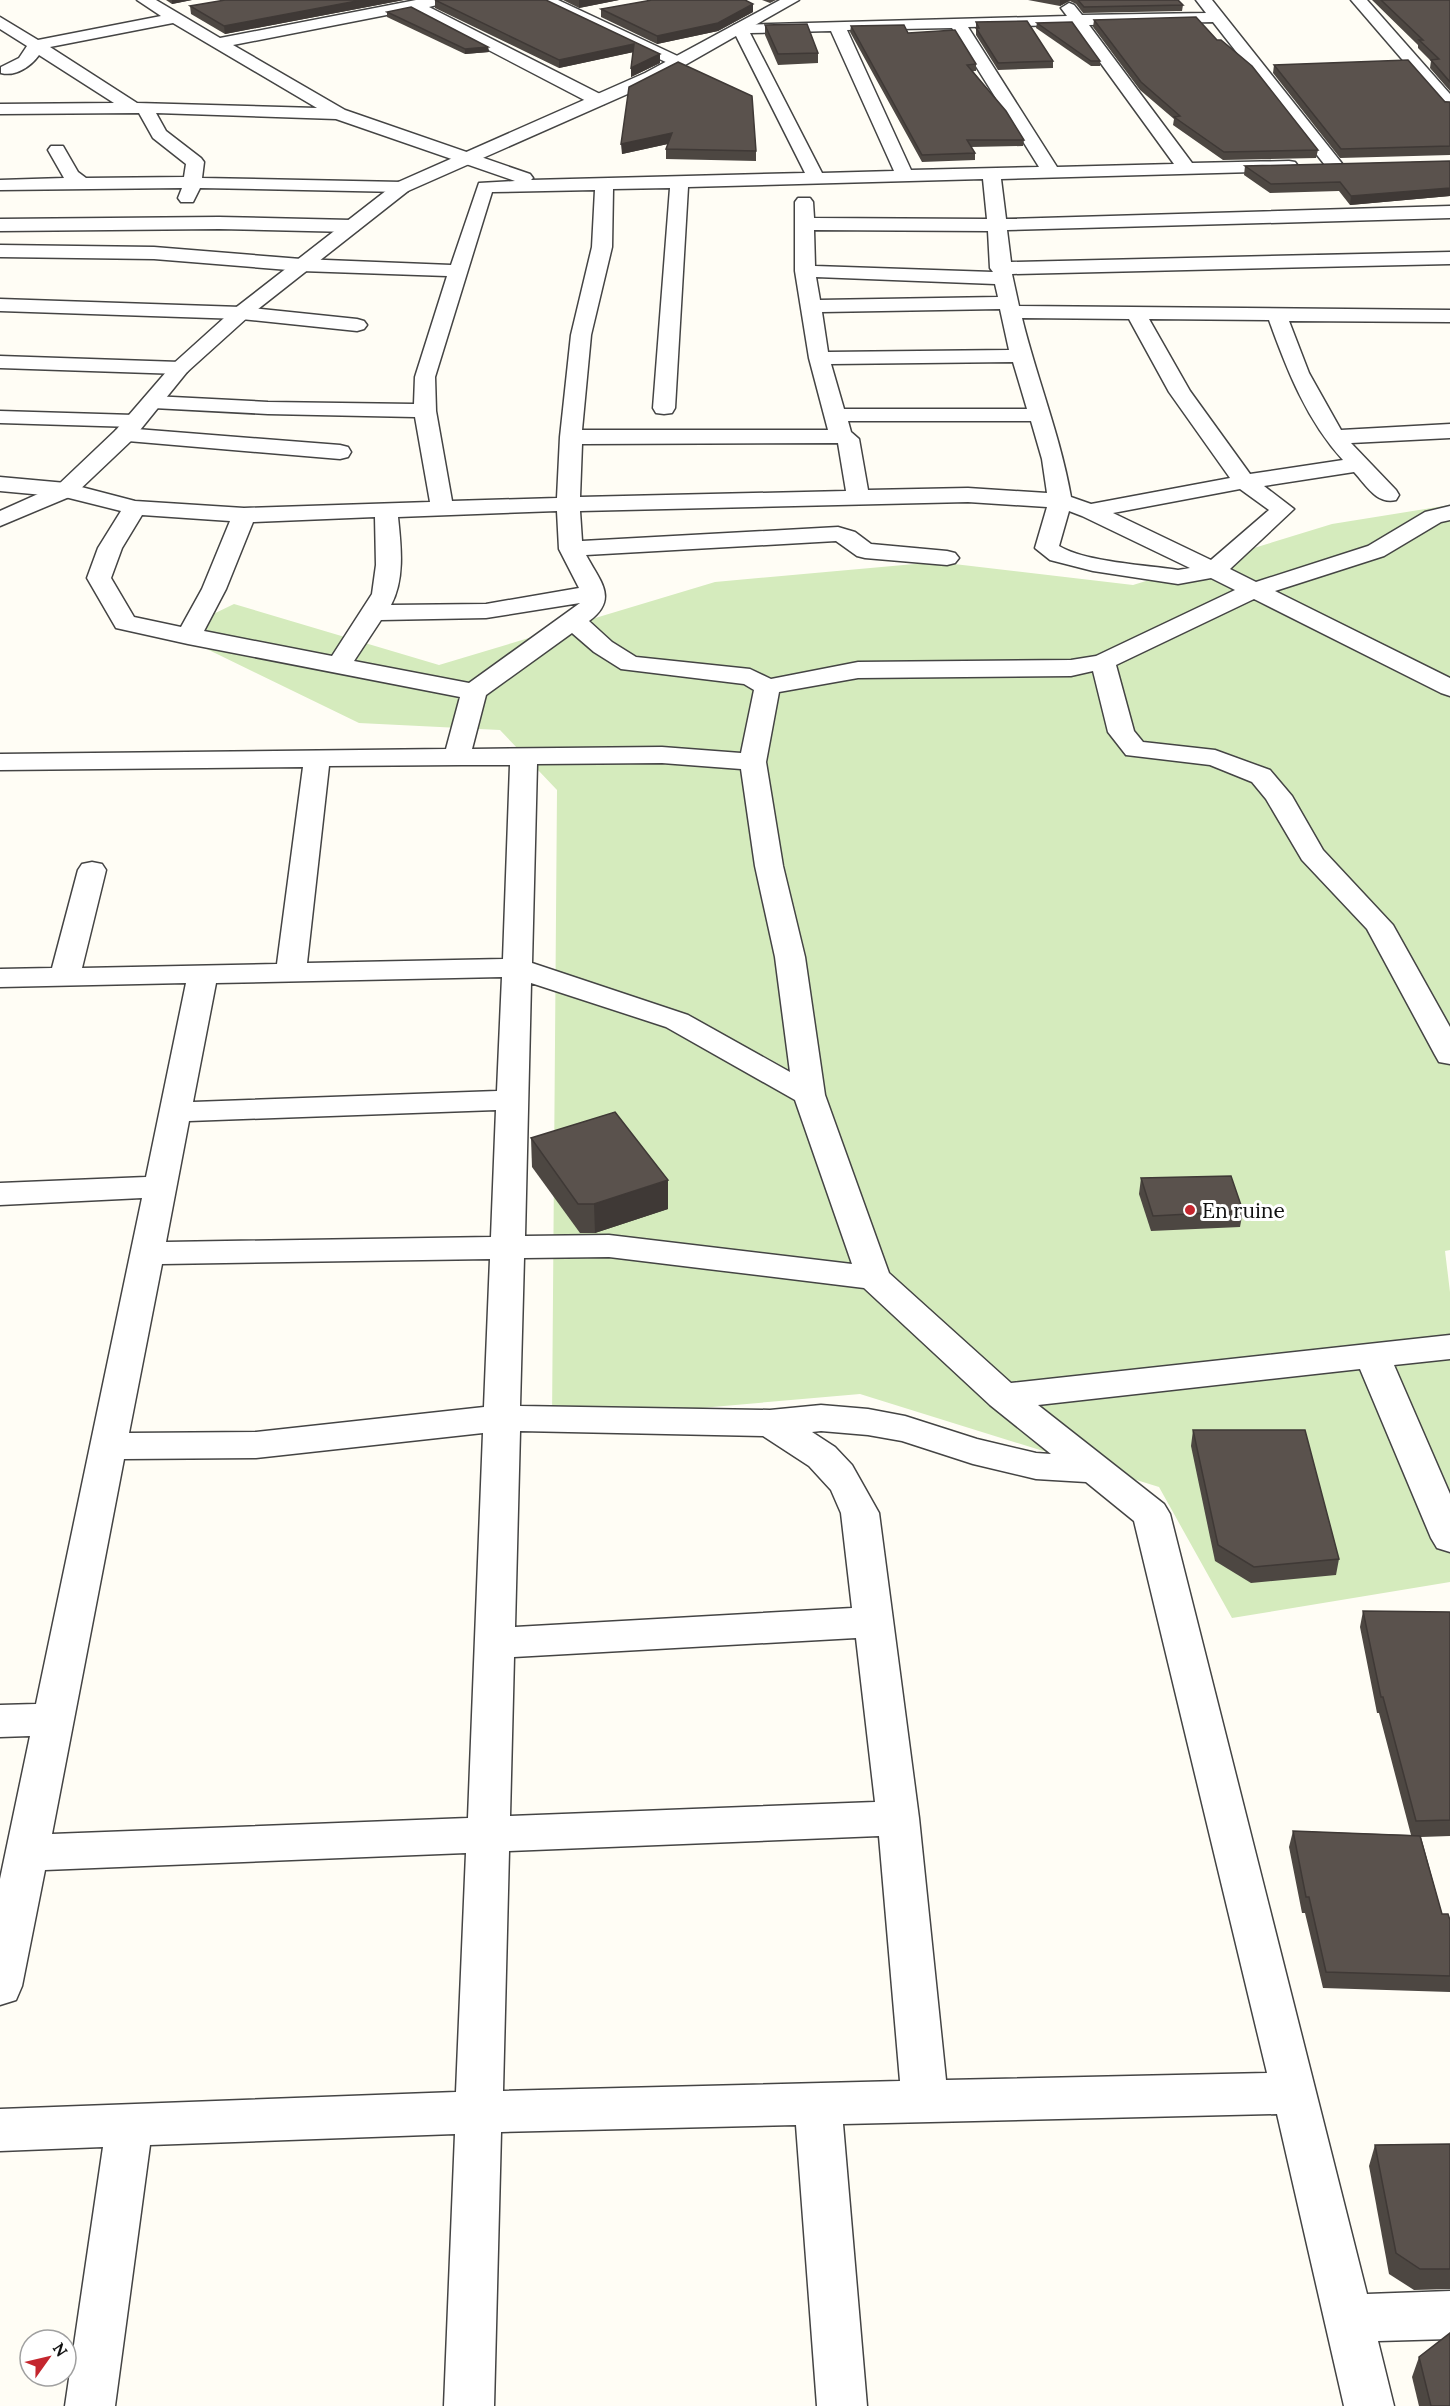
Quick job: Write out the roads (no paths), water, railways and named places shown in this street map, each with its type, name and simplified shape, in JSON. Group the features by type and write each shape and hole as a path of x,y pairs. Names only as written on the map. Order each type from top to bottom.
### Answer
{"street":[{"path":"145,0 175,12 218,43 339,114 547,186"},
{"path":"218,43 440,0"},
{"path":"546,0 678,62"},
{"path":"0,519 66,490 129,428 180,369 241,313 402,187 678,62 791,0"},
{"path":"1063,0 1187,169"},
{"path":"1204,0 1335,165"},
{"path":"1359,0 1450,104"},
{"path":"753,4 770,11"},
{"path":"414,5 598,100"},
{"path":"578,15 600,11"},
{"path":"35,45 175,12"},
{"path":"740,28 1218,17"},
{"path":"0,22 74,70 139,108 159,134 195,162 194,182 177,224"},
{"path":"957,23 1050,172"},
{"path":"837,26 905,176"},
{"path":"740,28 810,179 805,271 819,358 838,426 848,440 858,497"},
{"path":"4,70 27,60 33,54 35,45"},
{"path":"4,70 74,70"},
{"path":"0,109 139,108 339,114"},
{"path":"57,150 71,175 80,182"},
{"path":"442,507 425,411 425,377 485,187 1356,164"},
{"path":"1212,168 1224,185"},
{"path":"991,174 1002,273 1021,356 1053,459 1060,501 1047,548 1058,555 1093,564 1178,577 1214,570 1282,509 1244,482 1180,392 1136,314"},
{"path":"0,185 194,182 402,187"},
{"path":"664,408 679,182"},
{"path":"457,758 474,692 575,622 591,608 594,593 571,549 568,504 580,335 602,247 604,184"},
{"path":"1397,193 1409,213 1447,262"},
{"path":"806,224 1245,224 1450,212"},
{"path":"1245,224 1267,263 1299,373 1334,437 1388,495"},
{"path":"0,225 351,226"},
{"path":"0,251 154,253 301,265 460,271"},
{"path":"805,271 1002,273 1267,263 1447,262"},
{"path":"811,306 1010,307 1136,314 1278,301 1450,316"},
{"path":"0,305 241,313 357,325"},
{"path":"819,358 1021,356"},
{"path":"0,362 180,369"},
{"path":"153,402 279,408 425,411"},
{"path":"571,437 1041,415"},
{"path":"0,417 129,428 340,452"},
{"path":"1334,437 1450,431"},
{"path":"1090,511 1244,482 1360,465"},
{"path":"0,484 66,490 135,508 244,515 442,507 968,495 1060,501 1090,511 1214,570 1450,688"},
{"path":"135,508 110,548 99,578 125,623 474,692"},
{"path":"339,666 349,646 385,593 389,540 386,510"},
{"path":"575,622 603,647 630,664 750,677 767,687 858,670 1071,668 1103,662 1254,591 1376,551 1432,517 1450,513"},
{"path":"188,637 214,589 244,515"},
{"path":"1093,564 1123,527"},
{"path":"571,549 838,534 847,537 864,552 947,558"},
{"path":"372,613 486,611 594,593"},
{"path":"1103,662 1121,732 1135,749 1215,758 1261,776 1278,796 1312,854 1379,925 1450,1055"},
{"path":"767,687 753,762 769,866 790,957 809,1095 874,1278 1003,1396 1151,1514 1295,2093 1369,2406"},
{"path":"0,762 663,755 753,762"},
{"path":"291,973 317,758"},
{"path":"468,2406 525,758"},
{"path":"65,977 92,870"},
{"path":"0,978 517,968 677,1021 809,1095"},
{"path":"0,1986 203,974"},
{"path":"176,1112 513,1100"},
{"path":"0,1194 161,1187"},
{"path":"148,1253 609,1246 874,1278"},
{"path":"1003,1396 1450,1347"},
{"path":"1372,1355 1450,1538"},
{"path":"110,1446 256,1445 502,1418 770,1423 821,1418 867,1422 905,1430 1036,1466 1096,1469"},
{"path":"770,1423 800,1441 826,1461 845,1483 860,1513 898,1818 925,2101"},
{"path":"494,1644 872,1622"},
{"path":"0,1720 54,1719"},
{"path":"27,1853 898,1818"},
{"path":"0,2130 478,2112 1295,2093"},
{"path":"818,2104 842,2406"},
{"path":"90,2406 130,2126"},
{"path":"1348,2318 1450,2315"}],"place":[{"name":"En ruine","path":"1190,1210"}]}
